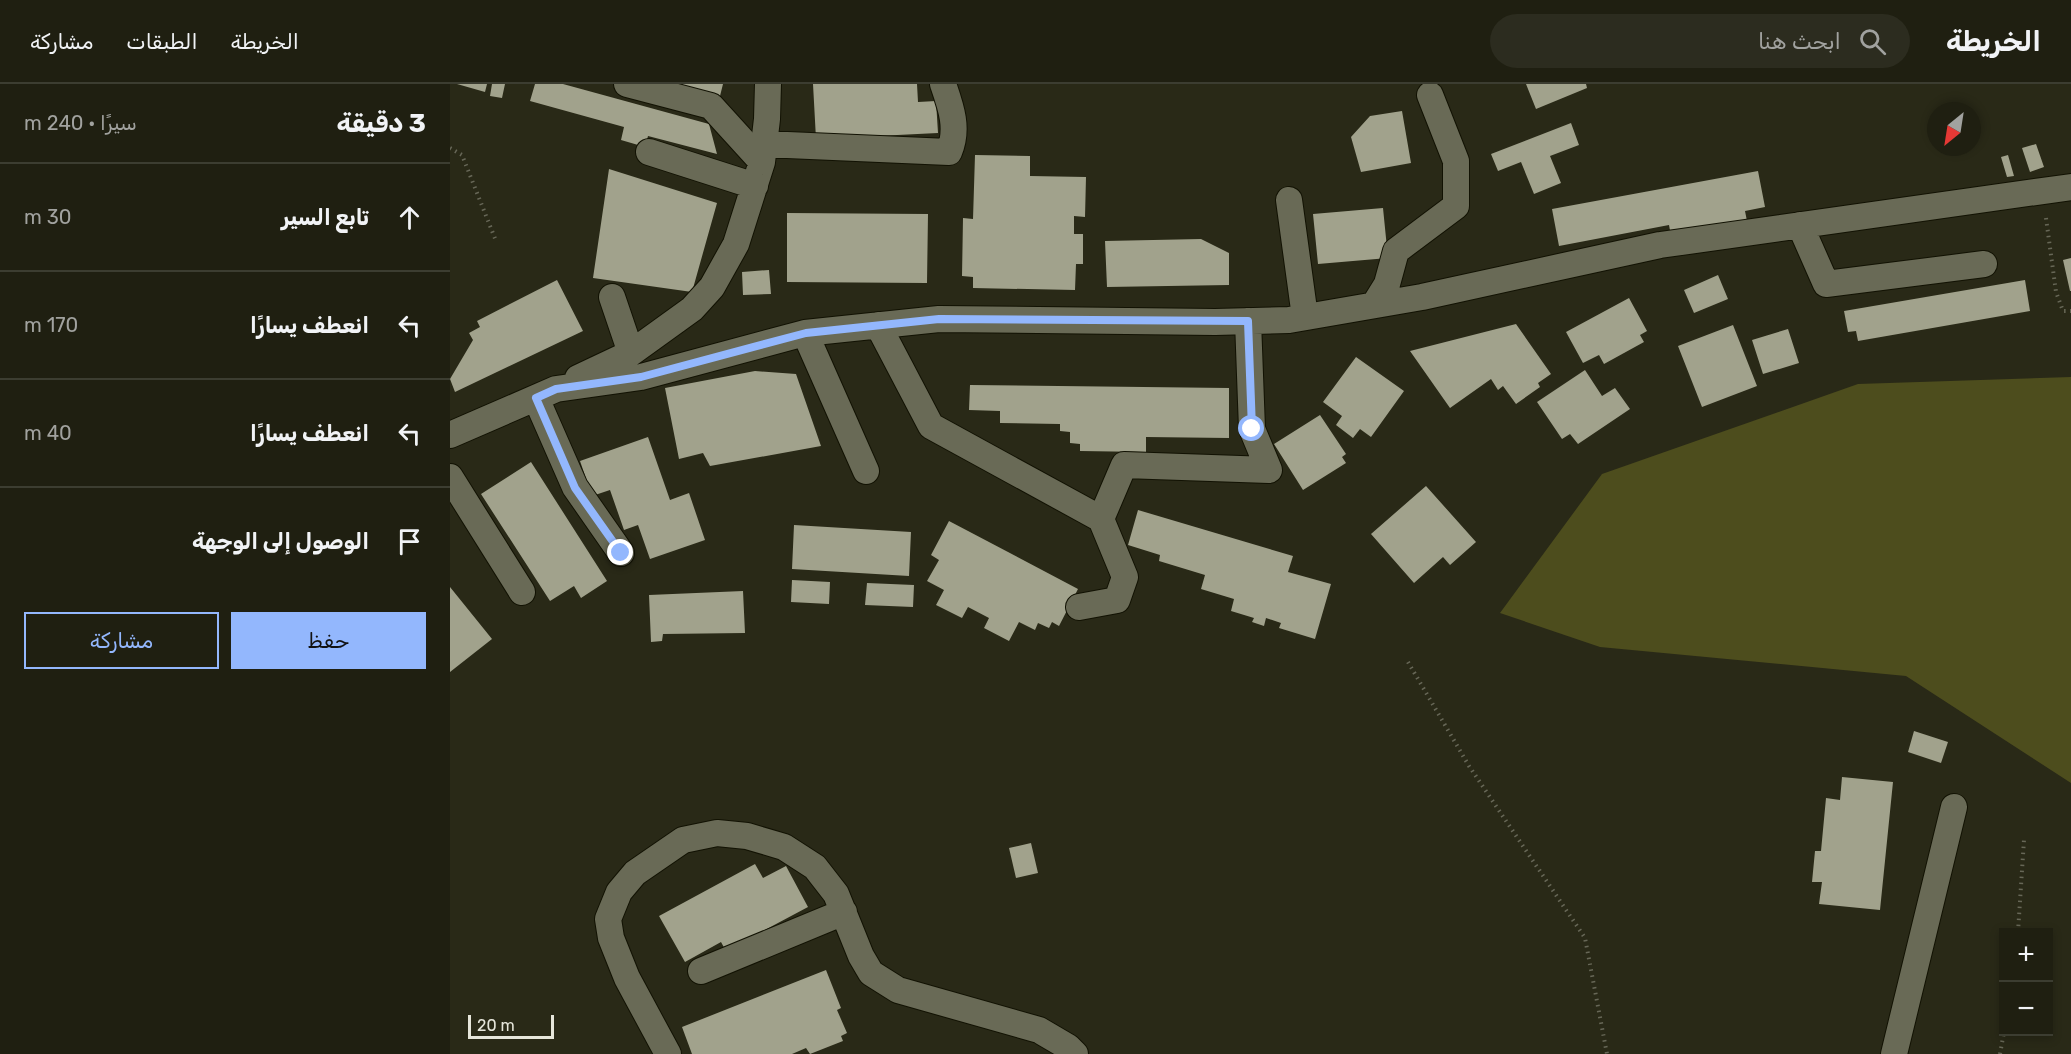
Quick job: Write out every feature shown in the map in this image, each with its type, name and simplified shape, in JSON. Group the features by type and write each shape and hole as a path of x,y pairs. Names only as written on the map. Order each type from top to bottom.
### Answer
{"street":[{"path":"627,84 711,106 763,153 949,152 954,141 953,111 943,84"},
{"path":"450,435 631,353 692,309 712,287 736,244 755,186 763,153 768,84"},
{"path":"1374,305 1387,284 1396,251 1456,206 1456,161 1430,95"},
{"path":"649,152 755,186"},
{"path":"546,393 641,377 806,333 939,319 1289,320 1422,297 1660,245 2071,187"},
{"path":"1289,200 1305,317"},
{"path":"1800,225 1826,284 1984,264"},
{"path":"612,297 631,353"},
{"path":"1101,519 1124,465 1269,470 1252,429 1248,321"},
{"path":"878,325 931,426 1101,519 1125,577 1118,600 1079,607"},
{"path":"806,333 866,471"},
{"path":"546,393 575,488 621,553"},
{"path":"450,477 522,592"},
{"path":"1894,1054 1954,807"},
{"path":"668,1054 627,978 611,938 608,919 619,892 635,873 683,840 717,833 747,836 784,847 815,867 836,894 861,956 871,973 898,990 1039,1030 1068,1047 1074,1054"},
{"path":"701,971 844,912"}],"path":[{"path":"450,148 462,155 495,241"},
{"path":"2042,191 2056,291 2063,310 2071,311"},
{"path":"1408,662 1469,766 1585,938 1606,1054"},
{"path":"2018,928 2024,840"},
{"path":"2000,1054 2003,1036"}],"shaded area":[{"path":"2071,377 2071,783 1906,676 1600,647 1500,613 1602,474 1858,384"}],"building":[{"path":"457,84 487,84 485,92"},
{"path":"492,84 505,84 502,98 490,96"},
{"path":"535,84 563,84 709,124 717,154 648,136 645,147 621,140 624,127 530,101"},
{"path":"661,84 723,84 719,100"},
{"path":"813,84 917,84 918,102 936,101 938,133 816,139"},
{"path":"1526,84 1586,84 1587,88 1536,109"},
{"path":"1402,111 1411,163 1361,172 1351,137 1370,116"},
{"path":"1571,123 1579,145 1550,156 1561,183 1534,194 1521,162 1498,171 1491,154"},
{"path":"2036,144 2044,167 2030,172 2022,148"},
{"path":"975,155 1030,156 1030,176 1086,177 1085,217 1074,216 1074,234 1083,234 1083,264 1076,264 1075,290 973,288 973,277 962,276 963,218 973,219"},
{"path":"2008,155 2014,176 2007,177 2001,157"},
{"path":"609,169 717,203 692,292 593,278"},
{"path":"1758,171 1765,207 1745,211 1747,221 1671,236 1669,225 1559,246 1552,209"},
{"path":"1383,208 1388,258 1318,264 1313,214"},
{"path":"787,213 928,214 927,283 787,282"},
{"path":"1201,239 1229,253 1229,285 1107,287 1105,241"},
{"path":"2071,258 2071,291 2070,291 2063,260"},
{"path":"769,270 771,294 743,295 742,272"},
{"path":"1718,275 1728,299 1694,313 1684,290"},
{"path":"557,280 583,331 455,392 450,379 473,340 469,333 480,327 477,321"},
{"path":"2025,280 2030,311 1858,341 1856,331 1848,332 1844,311"},
{"path":"1629,298 1647,331 1640,335 1644,342 1604,364 1599,355 1583,363 1566,332"},
{"path":"1516,324 1551,374 1538,383 1540,387 1516,404 1503,386 1498,390 1491,379 1450,408 1410,351"},
{"path":"1733,325 1757,386 1702,407 1678,346"},
{"path":"1788,329 1799,363 1763,374 1752,340"},
{"path":"1356,357 1404,391 1371,437 1360,429 1353,438 1336,425 1342,416 1323,402"},
{"path":"1585,370 1602,396 1615,388 1630,409 1578,444 1570,434 1562,439 1537,402"},
{"path":"755,371 796,374 821,446 710,466 703,453 679,459 665,388"},
{"path":"970,385 1229,388 1229,438 1146,437 1146,452 1080,451 1080,444 1070,443 1070,432 1060,431 1060,424 1000,423 1000,411 969,410"},
{"path":"1320,415 1346,454 1342,457 1346,463 1303,490 1274,444"},
{"path":"648,437 670,500 689,493 705,540 650,559 638,525 624,530 610,490 592,496 580,461"},
{"path":"531,462 607,581 581,598 574,586 550,601 481,494"},
{"path":"1426,486 1476,542 1450,565 1443,557 1414,583 1371,534"},
{"path":"1138,510 1293,556 1288,572 1331,584 1315,639 1279,628 1281,623 1266,618 1264,626 1252,622 1254,618 1231,611 1234,599 1201,589 1205,575 1159,561 1160,555 1128,545"},
{"path":"949,521 1078,589 1059,626 1052,622 1049,628 1038,623 1035,630 1019,622 1009,641 984,628 989,618 968,607 962,618 936,605 944,590 927,581 939,560 931,555"},
{"path":"794,525 911,532 909,576 792,569"},
{"path":"792,580 830,582 829,604 791,602"},
{"path":"867,583 914,585 913,607 865,605"},
{"path":"450,587 492,639 450,672"},
{"path":"743,591 745,633 663,634 662,641 651,642 649,595"},
{"path":"1914,731 1948,742 1941,763 1908,752"},
{"path":"1842,777 1893,782 1880,910 1819,904 1822,882 1812,882 1815,851 1821,851 1826,798 1840,800"},
{"path":"1031,843 1038,873 1016,878 1009,848"},
{"path":"755,864 763,878 786,866 808,907 727,953 721,942 685,962 659,916"},
{"path":"826,970 841,1008 837,1010 847,1033 841,1036 843,1041 810,1054 806,1048 792,1054 692,1054 682,1027"}],"route":[{"path":"621,553 575,488 536,398 556,389 641,377 806,333 939,319 1248,321 1252,429"}]}
